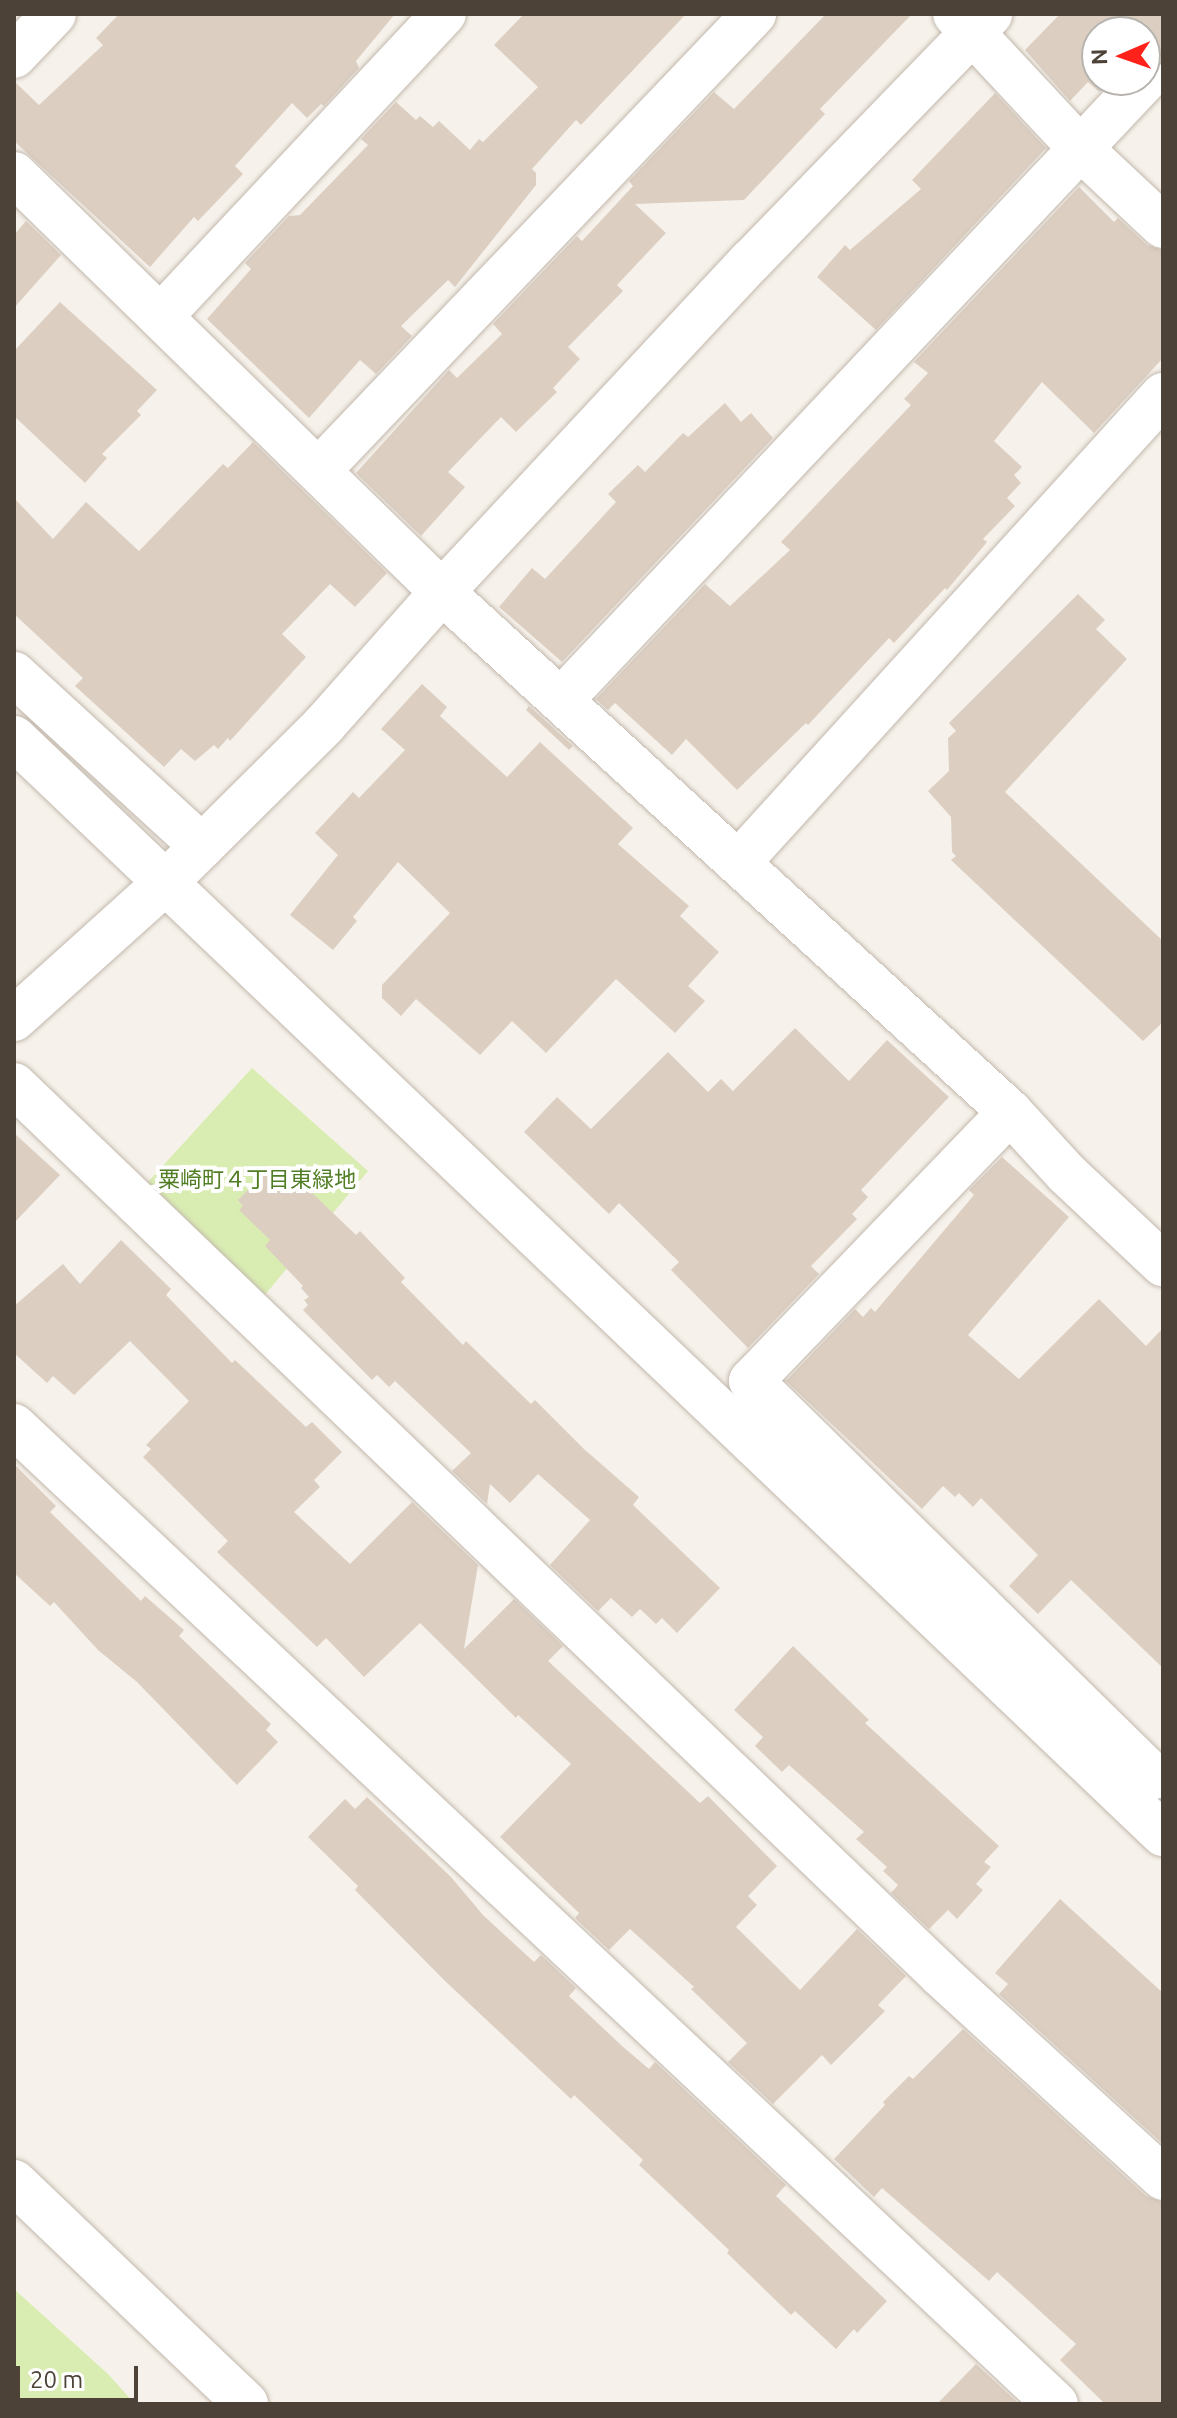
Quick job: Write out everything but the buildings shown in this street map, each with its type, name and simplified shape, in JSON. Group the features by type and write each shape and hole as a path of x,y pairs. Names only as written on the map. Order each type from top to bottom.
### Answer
{"street":[{"path":"14,56 54,14"},
{"path":"161,316 444,14"},
{"path":"320,469 754,14"},
{"path":"14,1019 166,882 324,725 442,592 973,20 1080,148 1163,226"},
{"path":"563,698 1130,96"},
{"path":"14,174 320,469 442,592 563,698 1010,1112 1067,1174 1163,1264"},
{"path":"739,862 1163,395"},
{"path":"14,674 202,846"},
{"path":"14,738 1163,1834"},
{"path":"14,1085 941,1975 1163,2178"},
{"path":"1010,1112 751,1381 1160,1778"},
{"path":"14,1426 1056,2404"},
{"path":"14,2182 246,2404"}],"green space":[{"name":"粟崎町４丁目東緑地","path":"252,1068 368,1171 264,1296 148,1182"},
{"path":"14,2289 108,2374 135,2404 14,2404"}]}
